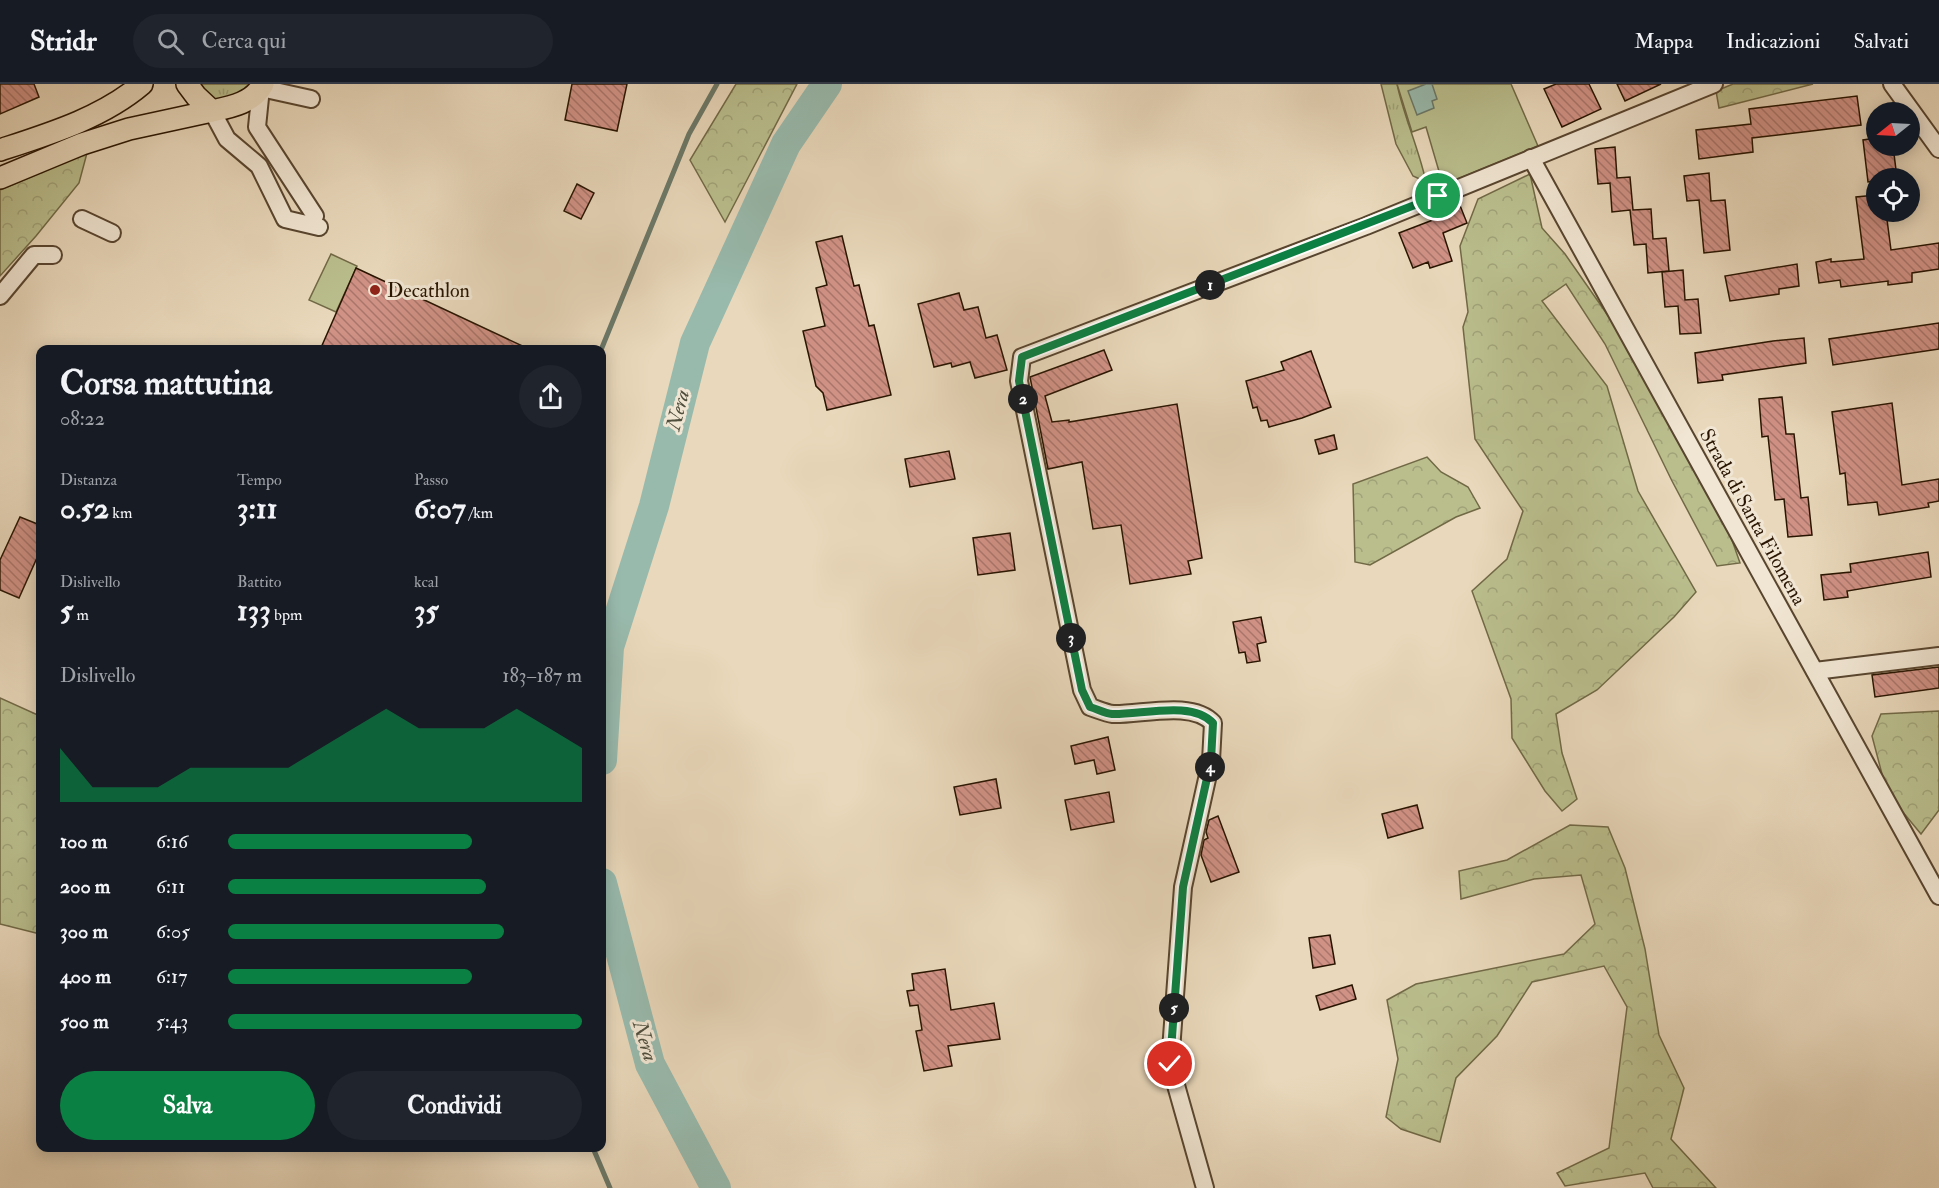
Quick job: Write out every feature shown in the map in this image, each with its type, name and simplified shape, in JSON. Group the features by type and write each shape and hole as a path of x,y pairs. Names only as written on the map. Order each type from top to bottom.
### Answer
{"main road":[{"path":"0,150 86,118 124,99 142,84"},
{"path":"187,84 212,111"},
{"path":"0,178 82,144 129,129 235,106 247,101 262,86"}],"street":[{"path":"1205,1188 1170,1064 1183,887 1211,760 1213,723 1205,715 1182,711 1110,714 1090,707 1082,690 1019,381 1022,357 1366,226 1714,84"},
{"path":"1892,84 1939,149"},
{"path":"212,111 227,139 259,166 285,219 317,222 258,127 262,86 302,93"},
{"name":"Strada di Santa Filomena","path":"1531,158 1939,896"},
{"path":"82,219 112,232"},
{"path":"0,296 34,255 52,255"},
{"path":"1815,671 1939,656"}],"green space":[{"path":"192,84 253,84 236,98 213,100"},
{"path":"736,84 797,84 725,222 690,160"},
{"path":"1381,84 1397,84 1426,182 1413,176 1396,144"},
{"path":"1397,84 1511,84 1538,146 1443,185 1426,127 1412,132"},
{"path":"1733,84 1813,84 1719,108 1716,91"},
{"path":"87,153 79,183 0,276 0,190"},
{"path":"1530,174 1542,228 1565,254 1609,317 1725,520 1740,563 1717,566 1672,481 1605,344 1566,284 1542,301 1607,386 1638,491 1696,592 1674,617 1597,690 1556,714 1562,753 1577,799 1562,811 1545,791 1512,738 1511,699 1472,591 1507,559 1523,511 1475,439 1463,327 1468,312 1460,246 1478,199"},
{"path":"331,254 357,266 336,312 309,300"},
{"path":"1427,457 1441,472 1468,487 1480,508 1456,517 1370,565 1355,562 1353,484"},
{"path":"0,698 36,714 36,933 0,924"},
{"path":"1939,711 1939,810 1921,834 1887,793 1872,736 1881,714"},
{"path":"1570,825 1608,827 1625,868 1645,949 1659,1035 1684,1088 1671,1139 1716,1188 1653,1188 1645,1173 1565,1186 1557,1173 1609,1148 1627,1007 1604,966 1532,982 1497,1036 1456,1078 1440,1142 1401,1129 1386,1117 1398,1059 1387,1000 1416,984 1564,954 1595,924 1581,875 1534,879 1461,899 1459,871 1507,860"}],"shaded area":[{"path":"1432,84 1437,99 1432,101 1434,108 1417,115 1408,91"}],"building":[{"path":"0,84 34,84 39,97 0,114"},
{"path":"572,84 627,84 617,131 565,120"},
{"path":"1556,84 1589,84 1601,109 1562,127 1544,89"},
{"path":"1617,84 1661,84 1625,101"},
{"path":"1857,96 1861,125 1752,138 1753,152 1699,159 1696,130 1751,124 1749,109"},
{"path":"1863,140 1866,140 1866,156 1894,156 1896,168 1866,168"},
{"path":"1615,147 1617,178 1630,177 1633,210 1651,209 1653,239 1666,238 1669,271 1648,273 1646,244 1634,245 1630,210 1612,212 1610,183 1598,184 1595,149"},
{"path":"1709,173 1711,201 1725,200 1730,250 1704,253 1699,200 1687,201 1684,176"},
{"path":"577,184 594,193 581,219 564,211"},
{"path":"1866,196 1866,222 1887,222 1891,250 1939,243 1939,269 1912,273 1912,282 1888,285 1888,281 1841,287 1840,280 1819,283 1816,262 1831,259 1831,262 1864,259 1856,197"},
{"path":"1459,203 1467,223 1443,233 1452,261 1430,268 1428,262 1413,268 1399,233 1438,218 1436,212"},
{"path":"842,236 854,286 859,285 869,326 874,325 891,395 827,410 823,393 816,386 803,331 825,326 816,288 827,285 816,242"},
{"path":"1797,264 1799,286 1779,289 1779,294 1730,301 1725,276"},
{"name":"Decathlon","path":"356,268 520,345 322,345"},
{"path":"1683,270 1685,300 1698,299 1701,333 1680,334 1678,306 1665,307 1662,272"},
{"path":"959,293 964,310 978,307 986,338 997,335 1007,370 975,378 970,362 952,367 951,363 934,367 918,304"},
{"path":"1939,323 1939,349 1833,365 1829,339"},
{"path":"1804,338 1806,363 1722,375 1723,380 1698,383 1695,353"},
{"path":"1104,350 1112,370 1045,396 1052,422 1069,420 1069,422 1177,404 1202,558 1188,561 1191,574 1130,584 1121,525 1093,529 1082,462 1048,469 1030,377"},
{"path":"1311,351 1331,407 1269,427 1267,420 1261,421 1257,407 1253,408 1246,381 1284,370 1281,362"},
{"path":"1782,397 1786,434 1794,434 1801,498 1808,497 1812,535 1788,537 1784,499 1775,500 1768,436 1762,437 1759,399"},
{"path":"1892,403 1902,485 1939,479 1939,501 1928,503 1929,507 1879,515 1877,502 1848,505 1845,473 1840,474 1832,412"},
{"path":"1334,435 1337,449 1319,454 1315,440"},
{"path":"949,451 955,479 910,487 905,459"},
{"path":"20,517 36,523 36,560 19,598 0,590 0,560"},
{"path":"1010,533 1015,570 978,575 973,538"},
{"path":"1928,552 1931,577 1847,591 1848,597 1824,600 1821,575 1851,572 1850,564"},
{"path":"1261,617 1266,642 1257,644 1260,661 1247,663 1245,652 1239,653 1233,622"},
{"path":"1939,667 1939,688 1875,697 1872,675"},
{"path":"1108,737 1115,770 1097,774 1094,760 1075,764 1071,746"},
{"path":"996,779 1001,808 960,815 954,787"},
{"path":"1109,792 1114,822 1071,830 1065,800"},
{"path":"1417,805 1423,828 1388,838 1382,814"},
{"path":"1218,816 1239,872 1211,882 1201,855 1204,840 1208,838 1206,832 1209,820"},
{"path":"1330,935 1335,964 1313,968 1309,938"},
{"path":"945,969 951,1010 994,1003 1000,1039 948,1046 952,1066 924,1071 916,1031 922,1030 918,1005 910,1006 907,991 914,990 912,974"},
{"path":"1352,985 1356,999 1320,1010 1316,996"}],"waterway":[{"path":"603,345 689,134 717,84"},
{"name":"Nera","path":"606,695 609,647 654,506 695,343 786,144 827,84"},
{"name":"Nera","path":"606,898 650,1064 716,1188"},
{"path":"595,1152 610,1188"}],"place":[{"name":"Decathlon","path":"375,290"}],"route":[{"path":"1170,1064 1183,887 1211,760 1213,723 1205,715 1182,711 1110,714 1090,707 1082,690 1019,381 1022,357 1366,226 1438,196"}]}
